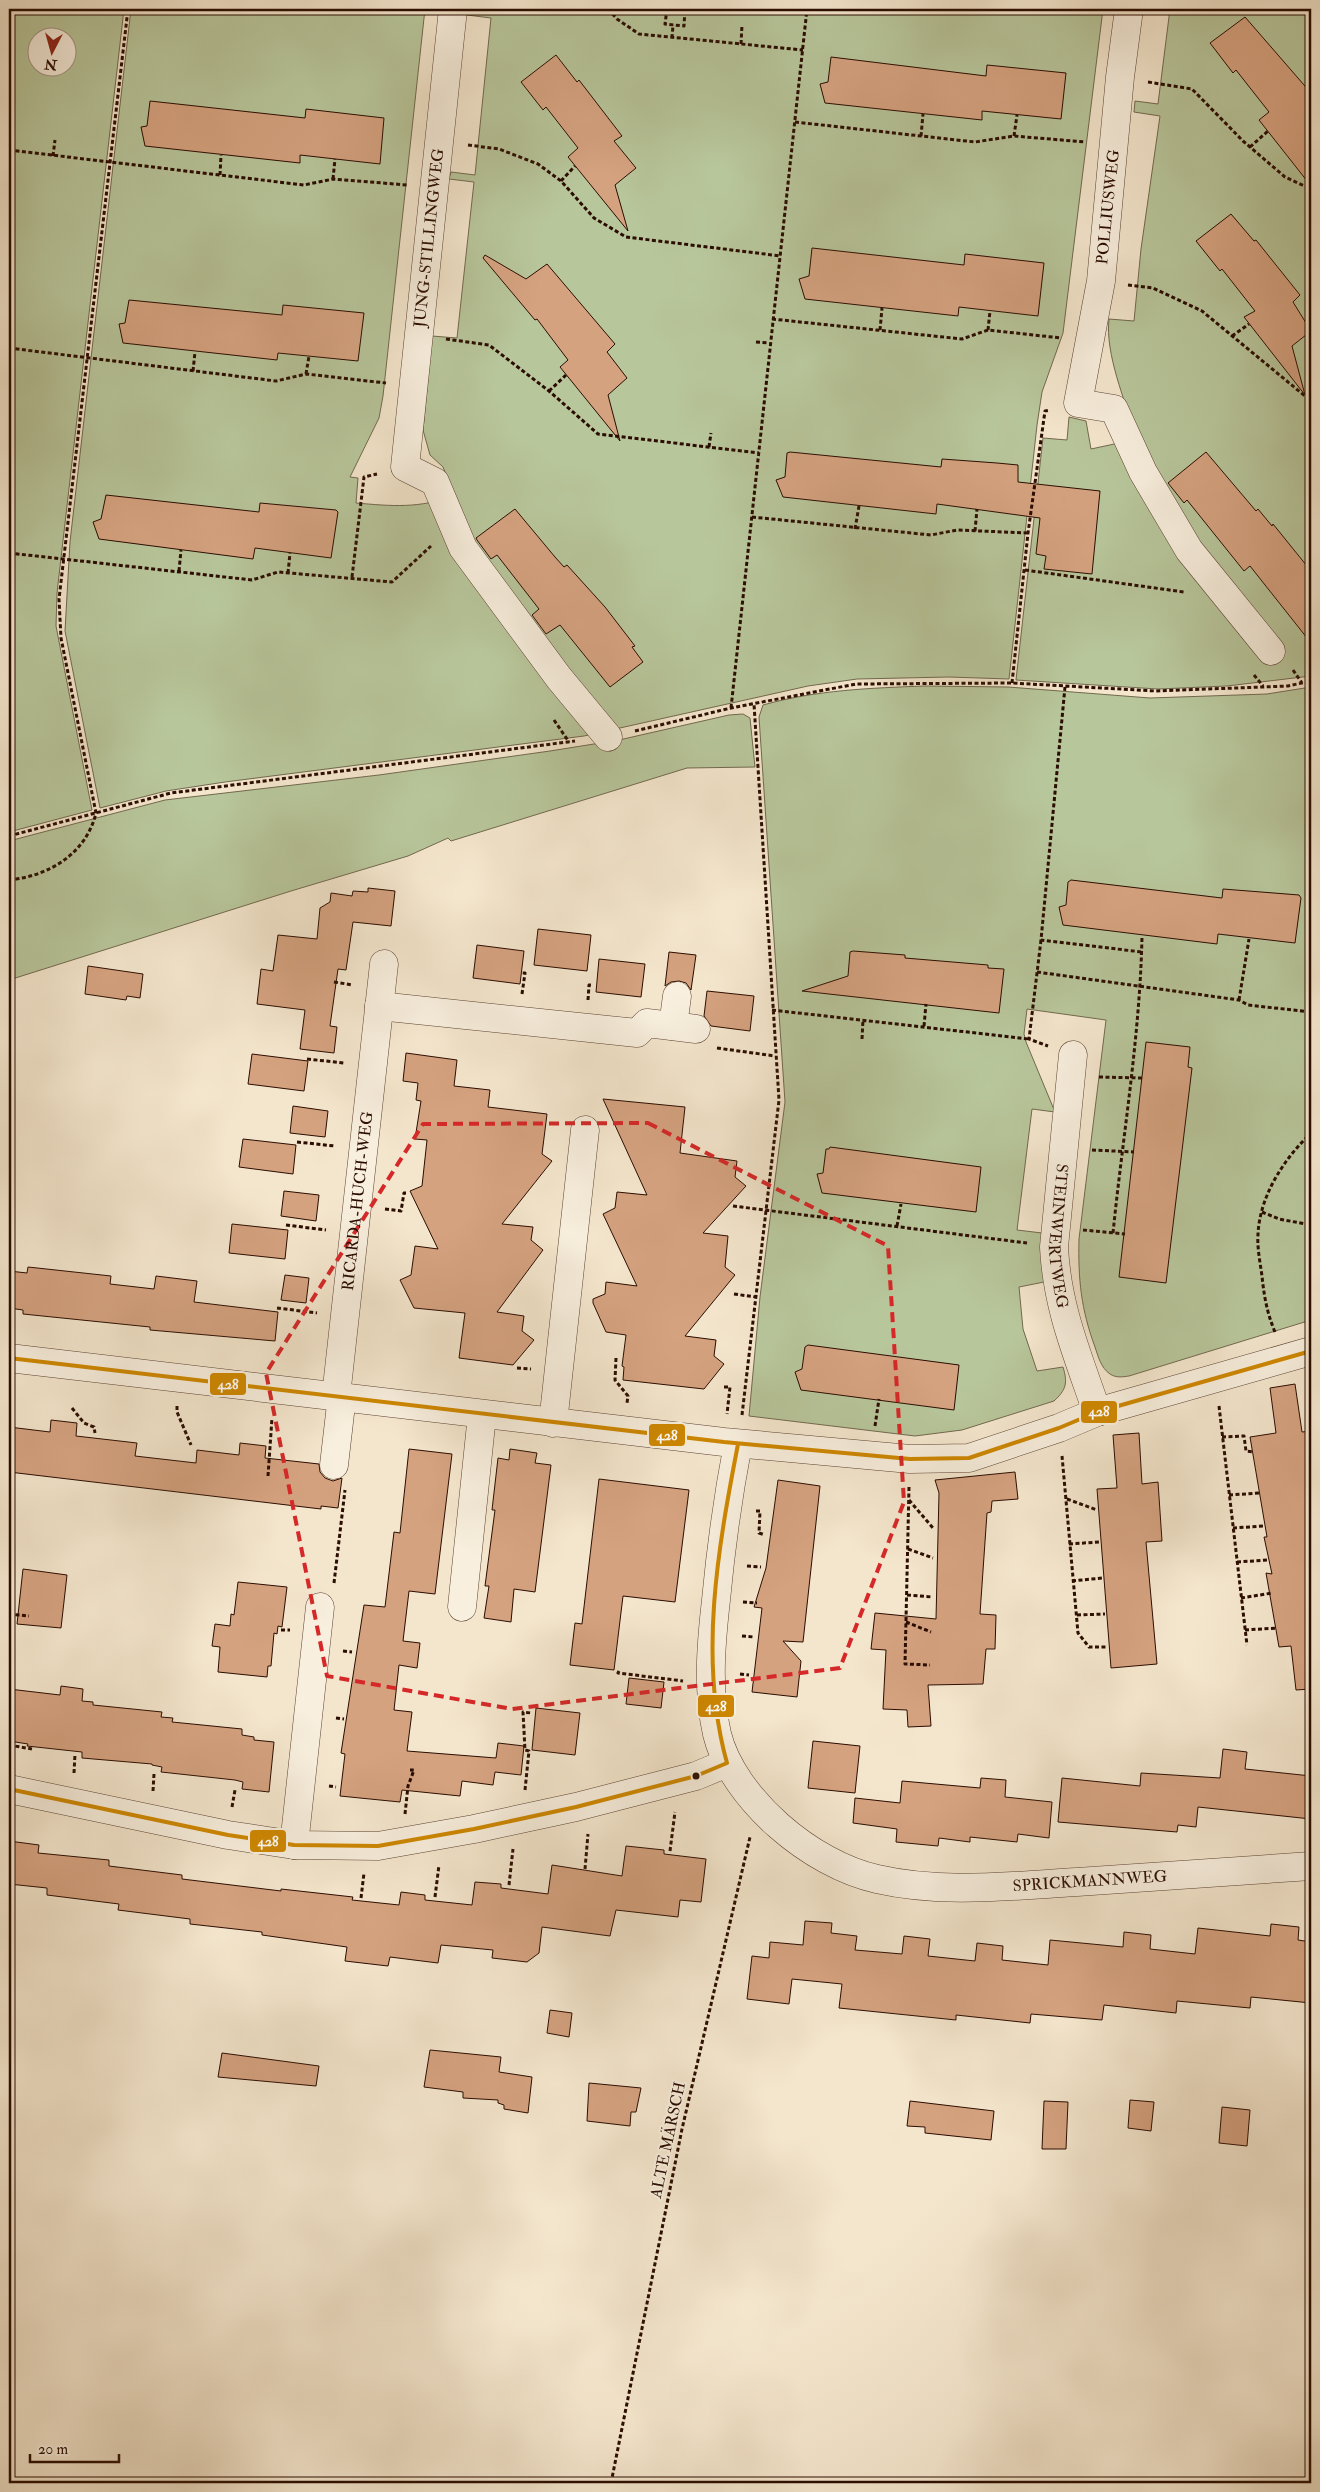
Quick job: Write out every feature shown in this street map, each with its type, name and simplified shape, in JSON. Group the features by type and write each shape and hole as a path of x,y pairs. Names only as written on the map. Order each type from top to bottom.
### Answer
{"street":[{"name":"JUNG-STILLINGWEG","path":"405,468 453,9"},
{"name":"POLLIUSWEG","path":"1078,404 1101,281 1120,77 1129,9"},
{"path":"1078,404 1114,409 1143,472 1189,550 1271,651"},
{"path":"405,468 435,482 462,548 559,678 608,738"},
{"name":"RICARDA-HUCH-WEG","path":"340,1475 339,1396 345,1316 384,964"},
{"path":"379,1006 637,1033 647,1023 684,1028 677,996"},
{"name":"STEINWERTWEG","path":"1072,1066 1055,1237 1056,1279 1061,1306 1097,1412"},
{"path":"553,1423 585,1130"},
{"path":"9,1358 738,1444 910,1459 969,1458 1059,1428 1097,1412 1299,1354"},
{"path":"462,1607 482,1415"},
{"name":"SPRICKMANNWEG","path":"738,1444 726,1509 719,1563 711,1684 717,1733 727,1763 759,1805 794,1839 834,1864 874,1879 917,1887 985,1888 1311,1866"},
{"path":"294,1845 320,1607"},
{"path":"9,1789 228,1835 294,1845 378,1846 576,1807 679,1781 727,1763"}],"path":[{"path":"9,880 38,875 68,860 93,827 96,813 61,638 59,599 108,161 128,9"},
{"path":"608,9 617,19 639,34 803,50"},
{"path":"666,9 665,24 684,26 685,9 682,9"},
{"path":"731,708 769,344 781,256 807,9"},
{"path":"672,38 673,25"},
{"path":"741,44 742,25"},
{"path":"1120,77 1192,89 1250,147 1285,177 1311,189"},
{"path":"921,136 923,114"},
{"path":"1014,136 1017,115"},
{"path":"795,122 975,142 1014,136 1115,144"},
{"path":"1250,147 1268,131"},
{"path":"53,156 55,140"},
{"path":"439,141 499,149 538,164 561,180 594,218 626,237 781,256"},
{"path":"9,150 304,185 333,179 410,185"},
{"path":"220,175 221,155"},
{"path":"333,179 335,159"},
{"path":"561,180 575,166"},
{"path":"1101,281 1153,288 1202,310 1311,401"},
{"path":"880,330 882,308"},
{"path":"988,330 990,311"},
{"path":"772,319 962,339 988,330 1089,342"},
{"path":"1232,336 1249,324"},
{"path":"418,336 489,345 549,391 598,434 759,453"},
{"path":"756,342 769,344"},
{"path":"9,348 276,381 306,374 389,383"},
{"path":"193,371 195,352"},
{"path":"306,374 309,356"},
{"path":"549,391 566,375"},
{"path":"1012,683 1028,533 1045,411 1078,404"},
{"path":"709,447 711,432"},
{"path":"352,577 364,477 405,468"},
{"path":"855,528 860,506"},
{"path":"975,531 977,509"},
{"path":"752,517 931,535 957,530 1028,533"},
{"path":"9,553 252,580 278,572 392,582 454,526"},
{"path":"9,545 10,535"},
{"path":"179,571 181,550"},
{"path":"288,573 290,552"},
{"path":"1025,570 1184,592"},
{"path":"9,836 171,793 608,738 731,708 856,684 1012,683 1156,692 1288,686 1311,682"},
{"path":"1029,1039 1041,940 1065,686"},
{"path":"738,1444 779,1100 754,704"},
{"path":"1114,1233 1141,986 1142,936"},
{"path":"1240,1000 1249,939"},
{"path":"1041,940 1142,952"},
{"path":"1037,972 1240,1000 1248,1005 1311,1012"},
{"path":"924,1026 926,1004"},
{"path":"772,1010 1029,1039 1072,1066 1132,1078 1143,1078"},
{"path":"862,1039 863,1020"},
{"path":"307,1058 372,1067"},
{"path":"1299,1354 1266,1312 1258,1234 1268,1194 1282,1168 1311,1133"},
{"path":"297,1142 363,1149"},
{"path":"1064,1150 1122,1150 1134,1152"},
{"path":"897,1226 900,1204"},
{"path":"733,1206 897,1226 1055,1237 1125,1234"},
{"path":"1262,1212 1278,1219 1311,1225"},
{"path":"286,1225 354,1233"},
{"path":"734,1294 756,1297"},
{"path":"277,1308 345,1316"},
{"path":"616,1358 615,1380 628,1396 623,1431"},
{"path":"180,1378 177,1412 191,1446"},
{"path":"1216,1378 1247,1645"},
{"path":"268,1476 277,1389"},
{"path":"72,1408 84,1423 94,1427 95,1434"},
{"path":"1059,1428 1078,1633 1089,1647 1107,1647"},
{"path":"1222,1437 1244,1436 1246,1451 1254,1452"},
{"path":"910,1459 905,1664 930,1665"},
{"path":"320,1607 332,1600 340,1475"},
{"path":"1229,1495 1260,1493"},
{"path":"909,1499 934,1528"},
{"path":"1067,1499 1097,1510"},
{"path":"1232,1528 1264,1526"},
{"path":"1069,1544 1099,1542"},
{"path":"908,1549 933,1558"},
{"path":"1237,1562 1268,1560"},
{"path":"1072,1580 1102,1578"},
{"path":"1241,1598 1272,1593"},
{"path":"908,1595 932,1597"},
{"path":"9,1614 29,1616"},
{"path":"1077,1615 1104,1614"},
{"path":"906,1622 931,1632"},
{"path":"1245,1630 1277,1628"},
{"path":"619,1671 618,1673 711,1684"},
{"path":"522,1818 529,1751 525,1750 523,1712 531,1713"},
{"path":"9,1744 32,1749"},
{"path":"402,1842 408,1786 414,1770 410,1770"},
{"path":"670,1851 679,1781"},
{"name":"ALTE MÄRSCH","path":"611,2483 682,2129 747,1847 759,1805"}],"highlighted area":[{"path":"648,1123 888,1246 904,1502 840,1668 512,1709 327,1676 266,1373 423,1124"}],"green space":[{"path":"9,9 124,9 57,593 56,626 92,810 9,832"},
{"path":"131,9 425,9 383,396 379,418 350,477 358,478 356,503 406,505 430,503 454,495 443,467 430,455 423,430 432,336 457,338 474,182 449,179 451,172 475,175 491,18 467,15 468,9 1103,9 1063,333 1042,392 1037,425 1009,679 949,677 857,679 808,686 584,736 225,782 166,791 100,808 65,631 70,542"},
{"path":"1170,9 1311,9 1311,676 1227,686 1158,689 1016,680 1043,438 1067,440 1069,417 1086,421 1091,449 1119,443 1135,434 1113,362 1110,347 1109,319 1134,321 1141,249 1160,116 1134,112 1135,101 1158,104"},
{"path":"925,686 1008,687 1150,698 1267,694 1311,687 1311,1320 1129,1376 1117,1377 1107,1371 1099,1358 1086,1320 1081,1294 1079,1254 1079,1239 1106,1020 1027,1009 1024,1034 1026,1042 1055,1112 1032,1109 1017,1230 1042,1233 1044,1282 1019,1287 1023,1329 1037,1371 1063,1367 1066,1382 1061,1393 1054,1401 962,1430 915,1436 749,1416 760,1297 785,1102 759,717 763,705 803,696 864,689"},
{"path":"743,714 750,718 755,767 687,768 451,841 448,838 408,856 9,980 9,841 165,800 379,775 550,751 619,740 729,715"}],"building":[{"path":"1245,17 1311,93 1311,143 1306,147 1311,169 1311,186 1259,120 1269,112 1236,70 1233,73 1210,43"},
{"path":"556,55 577,82 579,80 622,136 614,141 636,168 615,185 628,231 568,157 578,148 546,107 543,110 521,82"},
{"path":"831,57 986,76 987,65 1066,73 1061,119 982,111 982,120 825,103 820,84 828,82"},
{"path":"150,101 305,118 306,109 384,118 380,164 300,155 300,163 145,146 141,127 147,126"},
{"path":"1231,214 1254,241 1256,240 1300,295 1293,302 1311,331 1292,346 1305,395 1244,317 1255,311 1222,269 1220,271 1196,241"},
{"path":"812,248 964,265 965,254 1044,263 1038,316 959,307 958,316 805,299 799,279 809,276"},
{"path":"485,255 526,279 547,264 615,344 607,352 627,378 608,395 620,441 560,367 568,360 537,319 535,320 483,258"},
{"path":"129,300 282,315 283,305 364,313 358,361 278,353 277,360 123,343 119,324 125,323"},
{"path":"1206,452 1256,511 1258,509 1272,526 1273,524 1311,571 1311,643 1250,566 1244,571 1187,500 1184,503 1168,483"},
{"path":"787,453 941,467 942,459 1018,465 1018,482 1100,491 1092,574 1044,569 1046,556 1036,554 1040,518 937,504 936,514 783,497 776,480 785,477"},
{"path":"106,495 259,512 260,503 336,510 338,512 331,558 255,548 253,559 99,539 93,522 101,519"},
{"path":"515,509 564,567 567,565 605,607 635,646 632,647 643,662 610,687 560,625 546,634 532,615 539,609 497,555 491,559 477,540 476,538"},
{"path":"1071,880 1222,898 1223,889 1299,895 1301,898 1295,943 1218,934 1217,944 1063,925 1059,907 1066,905 1068,882"},
{"path":"368,888 395,891 391,926 353,922 346,970 338,969 330,1026 337,1027 334,1053 300,1049 305,1010 257,1004 261,969 273,971 278,935 317,939 320,908 330,902 331,893 352,896 353,891 368,892"},
{"path":"538,929 591,935 587,971 534,965"},
{"path":"477,945 524,951 520,984 473,978"},
{"path":"669,952 696,955 691,990 686,983 679,981 671,982 665,986"},
{"path":"850,952 905,955 905,958 988,965 988,968 1004,969 999,1013 802,991 848,976"},
{"path":"599,959 645,964 641,997 596,992"},
{"path":"88,966 143,974 140,998 127,996 126,1000 85,994"},
{"path":"707,991 754,996 750,1031 711,1026 704,1016"},
{"path":"1146,1042 1190,1047 1188,1067 1192,1068 1166,1283 1119,1277"},
{"path":"406,1053 457,1060 454,1086 490,1090 488,1107 547,1114 542,1154 552,1161 502,1224 533,1227 531,1240 543,1250 497,1312 524,1316 522,1331 534,1340 513,1365 459,1358 465,1313 414,1308 400,1280 411,1275 415,1246 438,1249 410,1191 422,1186 427,1140 415,1139 421,1101 416,1100 418,1083 403,1081"},
{"path":"252,1054 308,1061 304,1091 248,1084"},
{"path":"603,1099 685,1107 680,1153 737,1161 735,1177 746,1186 703,1233 728,1236 725,1267 735,1275 685,1336 716,1340 714,1356 724,1364 704,1389 623,1380 624,1367 622,1366 626,1335 606,1332 593,1303 593,1299 605,1294 606,1282 637,1286 603,1214 615,1208 617,1192 647,1195"},
{"path":"293,1106 328,1111 325,1137 290,1133"},
{"path":"243,1139 296,1145 293,1174 239,1167"},
{"path":"830,1147 981,1167 976,1212 822,1193 817,1174 823,1173 826,1149"},
{"path":"284,1191 319,1195 316,1221 281,1216"},
{"path":"232,1224 288,1230 285,1259 229,1253"},
{"path":"28,1267 111,1276 110,1284 154,1289 156,1276 197,1281 194,1302 278,1312 275,1341 150,1330 150,1327 23,1314 23,1310 9,1308 9,1271 27,1273"},
{"path":"285,1275 309,1278 306,1303 281,1300"},
{"path":"808,1345 959,1365 954,1410 801,1390 795,1372 802,1369 805,1347"},
{"path":"1295,1384 1302,1432 1311,1431 1311,1483 1306,1484 1311,1510 1311,1689 1296,1690 1291,1646 1279,1647 1266,1573 1272,1574 1264,1537 1267,1537 1250,1437 1276,1433 1270,1388"},
{"path":"51,1420 77,1423 76,1436 137,1443 135,1456 196,1463 197,1450 239,1455 240,1443 266,1446 265,1458 319,1464 320,1472 325,1478 333,1481 342,1478 338,1508 321,1506 321,1509 9,1472 9,1427 50,1432"},
{"path":"1139,1433 1142,1484 1158,1482 1162,1541 1146,1542 1157,1664 1111,1668 1097,1489 1117,1488 1113,1435"},
{"path":"409,1449 452,1454 435,1594 409,1591 403,1641 420,1643 417,1668 399,1665 394,1710 412,1712 407,1751 496,1758 498,1743 524,1746 521,1775 495,1772 493,1785 462,1781 460,1796 402,1790 400,1802 340,1796 345,1754 341,1753 364,1605 385,1607 394,1532 400,1533"},
{"path":"510,1449 537,1453 535,1463 551,1465 535,1592 514,1589 511,1622 484,1618 489,1586 485,1586 495,1510 492,1510 498,1458 509,1460"},
{"path":"1015,1472 1018,1499 992,1501 991,1512 987,1513 980,1614 996,1615 995,1649 986,1649 983,1684 928,1685 931,1726 908,1727 907,1710 883,1709 886,1650 871,1649 875,1613 936,1619 939,1493 935,1480"},
{"path":"599,1479 689,1490 675,1602 623,1596 614,1670 570,1665 575,1623 582,1624"},
{"path":"778,1480 820,1486 803,1642 783,1641 801,1661 797,1697 752,1692 762,1608 754,1607 766,1568"},
{"path":"23,1569 67,1575 61,1628 17,1624"},
{"path":"238,1582 287,1587 282,1627 278,1626 277,1634 274,1633 271,1666 268,1666 267,1677 218,1672 220,1647 212,1646 215,1624 230,1626 231,1614 234,1615"},
{"path":"629,1678 664,1682 661,1708 626,1704"},
{"path":"61,1686 83,1689 82,1701 93,1702 93,1705 162,1712 161,1717 173,1718 172,1722 242,1729 242,1735 254,1737 254,1740 274,1742 269,1792 242,1789 243,1782 235,1780 161,1772 162,1767 152,1764 82,1758 82,1752 27,1746 28,1744 9,1741 9,1689 60,1695"},
{"path":"536,1708 580,1713 575,1755 532,1750"},
{"path":"813,1741 860,1746 855,1793 808,1788"},
{"path":"1223,1749 1247,1752 1245,1769 1311,1776 1311,1819 1198,1807 1196,1827 1178,1825 1177,1832 1058,1822 1062,1778 1140,1786 1141,1773 1220,1778"},
{"path":"981,1778 1006,1780 1005,1797 1052,1802 1049,1838 1018,1834 1017,1842 970,1837 970,1842 939,1838 938,1846 896,1842 897,1829 853,1823 855,1798 900,1803 902,1781 980,1788"},
{"path":"9,1841 39,1845 38,1853 109,1860 109,1866 182,1875 182,1879 281,1891 281,1889 353,1897 352,1900 399,1905 401,1892 425,1895 425,1900 472,1905 475,1882 501,1884 501,1888 548,1894 552,1865 622,1876 626,1846 664,1850 664,1854 706,1859 701,1902 680,1900 678,1917 616,1910 610,1936 542,1927 539,1953 527,1962 492,1958 493,1950 441,1945 438,1963 390,1957 388,1966 345,1961 347,1947 262,1935 262,1932 190,1924 190,1919 118,1910 119,1904 47,1895 47,1888 9,1884"},
{"path":"805,1921 832,1923 831,1933 857,1936 855,1950 902,1954 904,1936 930,1939 928,1956 975,1961 977,1943 1003,1946 1002,1960 1048,1965 1050,1940 1123,1947 1124,1932 1151,1935 1150,1949 1195,1954 1198,1928 1270,1936 1271,1924 1299,1927 1298,1940 1311,1942 1311,2003 1251,1997 1250,2008 1177,2001 1176,2013 1104,2005 1102,2020 1031,2014 1030,2023 956,2015 956,2020 839,2008 842,1984 792,1979 789,2004 747,1999 752,1956 769,1958 770,1942 803,1945"},
{"path":"550,2010 572,2013 569,2037 547,2033"},
{"path":"430,2050 501,2057 499,2072 532,2077 528,2113 504,2109 504,2105 498,2103 498,2100 463,2098 463,2092 424,2087"},
{"path":"222,2053 319,2066 316,2086 218,2077"},
{"path":"589,2083 641,2088 636,2112 631,2112 630,2126 587,2121"},
{"path":"1130,2100 1154,2102 1151,2131 1128,2128"},
{"path":"910,2101 994,2111 991,2140 925,2133 925,2127 907,2126"},
{"path":"1044,2101 1068,2102 1066,2149 1042,2149"},
{"path":"1222,2107 1250,2110 1247,2146 1219,2143"}],"transit line":[{"name":"428","path":"9,1358 724,1442 910,1459 969,1458 1059,1428 1097,1412 1311,1351"},
{"name":"428","path":"9,1789 228,1835 294,1845 378,1846 474,1829 576,1807 696,1776 727,1763 718,1724 712,1644 718,1563 738,1444"}]}
